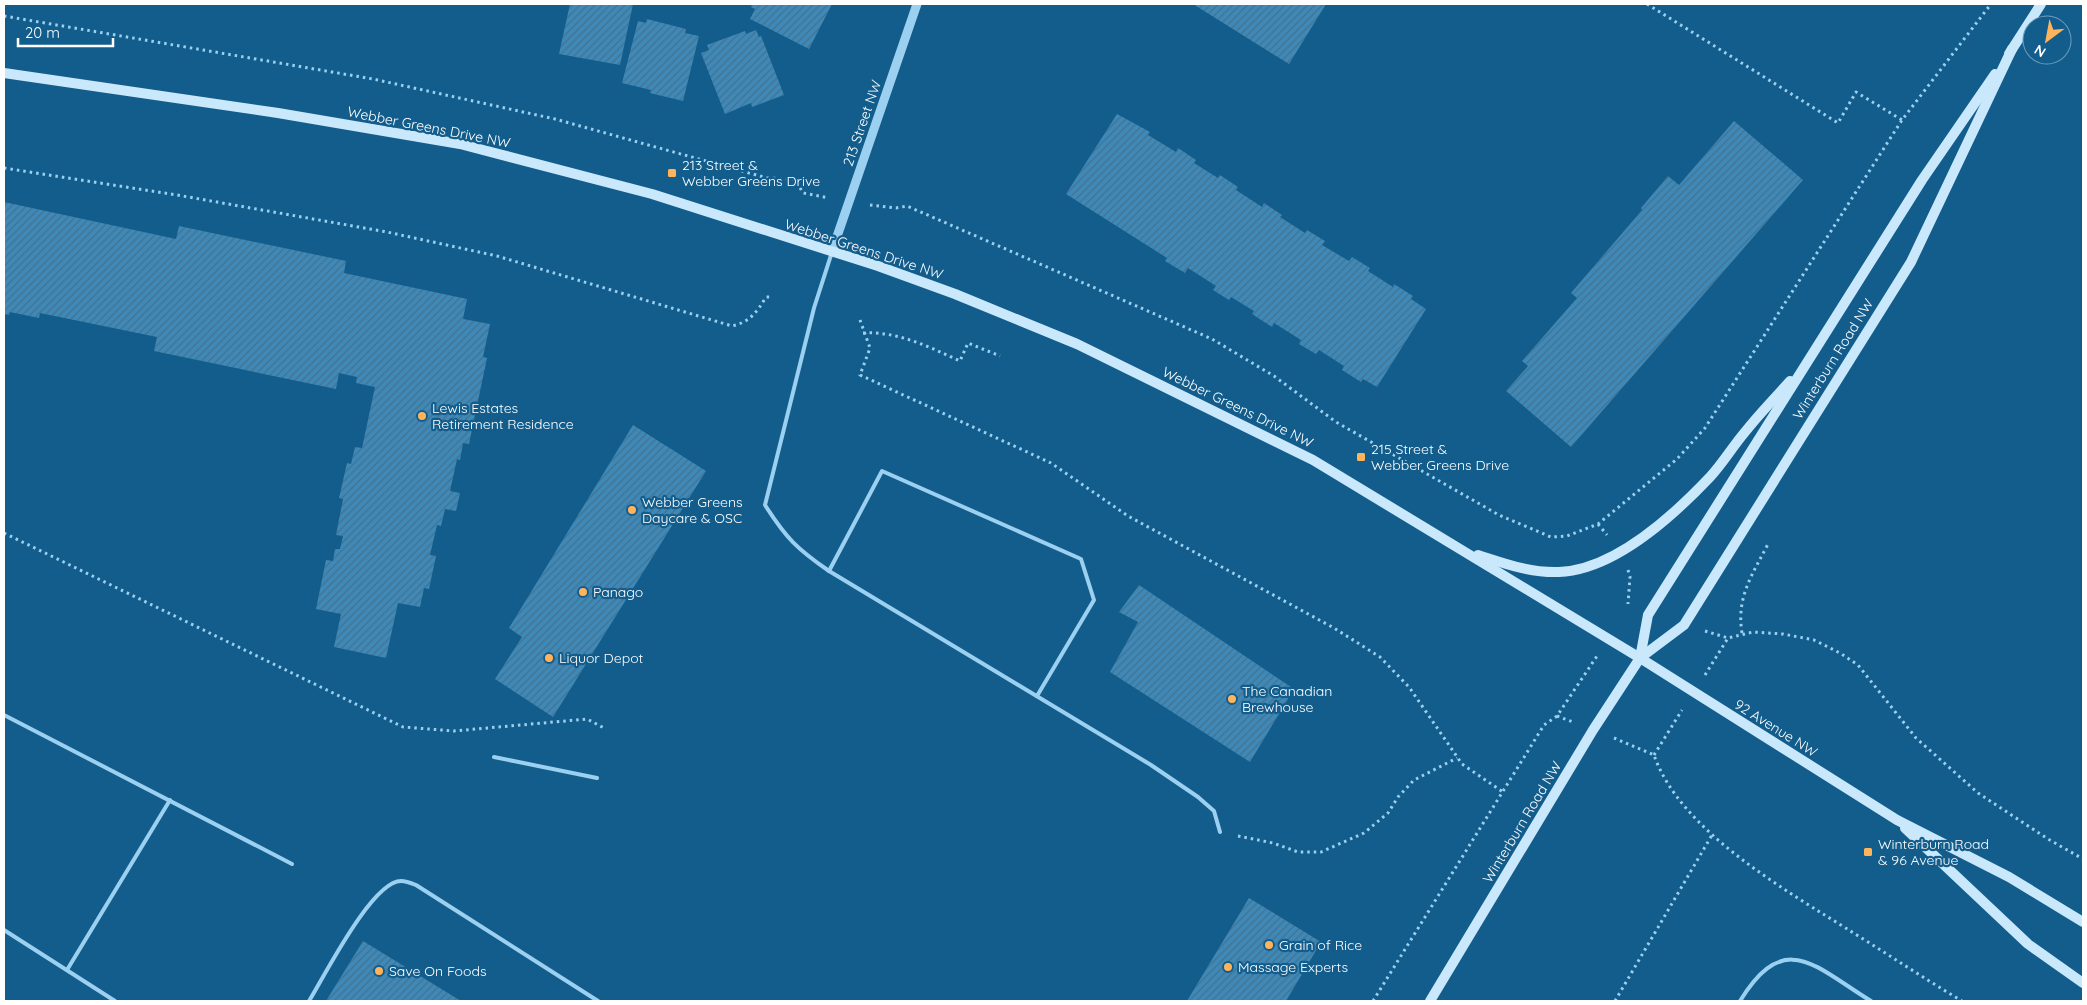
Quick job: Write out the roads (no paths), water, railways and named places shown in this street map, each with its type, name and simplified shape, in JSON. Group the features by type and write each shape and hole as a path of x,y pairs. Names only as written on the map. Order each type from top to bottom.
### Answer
{"main road":[{"name":"Winterburn Road NW","path":"1640,658 1648,615 1922,180 2041,4"},
{"name":"Winterburn Road NW","path":"1430,1001 1593,730 1640,658 1684,625 1911,262 2012,49"},
{"name":"Webber Greens Drive NW","path":"4,73 278,113 460,144 652,194 832,251 955,294 1077,344 1312,460 1640,658"},
{"path":"1463,550 1529,571 1560,572 1583,569 1618,552 1676,510 1711,476 1745,432 1809,361"},
{"name":"92 Avenue NW","path":"1640,658 1897,820 2010,877 2083,922"},
{"name":"92 Avenue NW","path":"1897,820 2028,944 2083,983"}],"street":[{"name":"213 Street NW","path":"832,251 917,4"}],"lane":[{"path":"832,251 814,308 765,505 780,529 799,551 829,571 1037,696 1198,797 1214,811 1220,832"},
{"path":"829,571 882,471 1081,559 1094,600 1037,696"},
{"path":"4,715 292,864"},
{"path":"494,757 597,778"},
{"path":"67,970 170,800"},
{"path":"309,1001 362,913 381,890 400,881 416,884 598,1001"},
{"path":"4,930 116,1001"},
{"path":"1740,1001 1753,980 1772,963 1788,958 1806,962 1871,1001"}],"place":[{"name":"213 Street & Webber Greens Drive","path":"672,173"},
{"name":"Lewis Estates Retirement Residence","path":"422,416"},
{"name":"215 Street & Webber Greens Drive","path":"1361,457"},
{"name":"Webber Greens Daycare & OSC","path":"632,510"},
{"name":"Panago","path":"583,592"},
{"name":"Liquor Depot","path":"549,658"},
{"name":"The Canadian Brewhouse","path":"1232,699"},
{"name":"Winterburn Road & 96 Avenue","path":"1868,852"},
{"name":"Grain of Rice","path":"1269,945"},
{"name":"Massage Experts","path":"1228,967"},
{"name":"Save On Foods","path":"379,971"}]}
